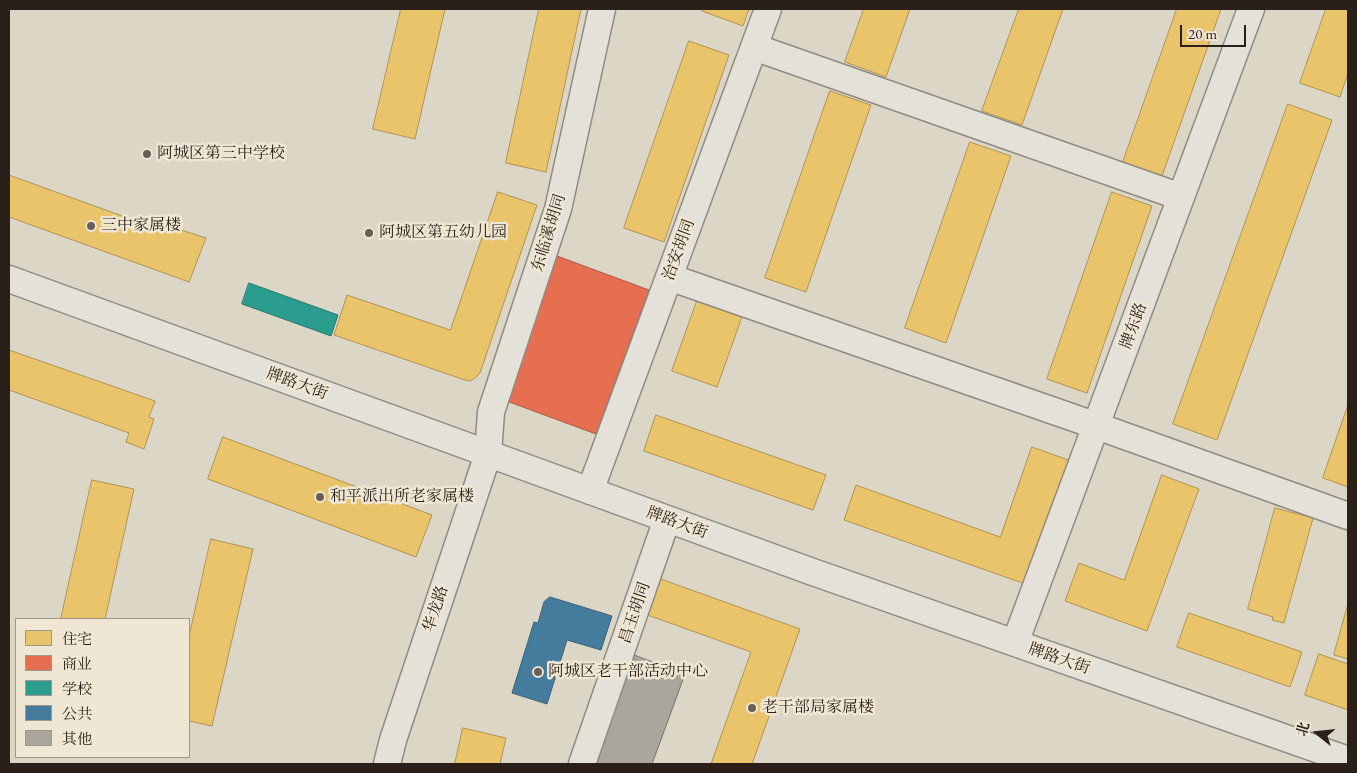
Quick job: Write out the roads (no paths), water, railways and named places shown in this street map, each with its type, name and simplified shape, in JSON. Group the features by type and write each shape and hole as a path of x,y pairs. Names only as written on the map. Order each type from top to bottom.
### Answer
{"street":[{"name":"东临溪胡同","path":"488,454 491,412 558,208 602,9"},
{"name":"治安胡同","path":"590,491 768,9"},
{"name":"牌东路","path":"1015,643 1251,9"},
{"path":"754,47 1182,197"},
{"path":"669,277 1097,426 1348,516"},
{"name":"牌路大街","path":"9,279 590,491 1348,760"},
{"name":"华龙路","path":"387,764 393,740 488,454"},
{"name":"昌玉胡同","path":"582,764 668,519"}],"place":[{"name":"阿城区第三中学校","path":"147,154"},
{"name":"三中家属楼","path":"91,226"},
{"name":"阿城区第五幼儿园","path":"369,233"},
{"name":"和平派出所老家属楼","path":"320,497"},
{"name":"阿城区老干部活动中心","path":"538,672"},
{"name":"老干部局家属楼","path":"752,708"}]}
